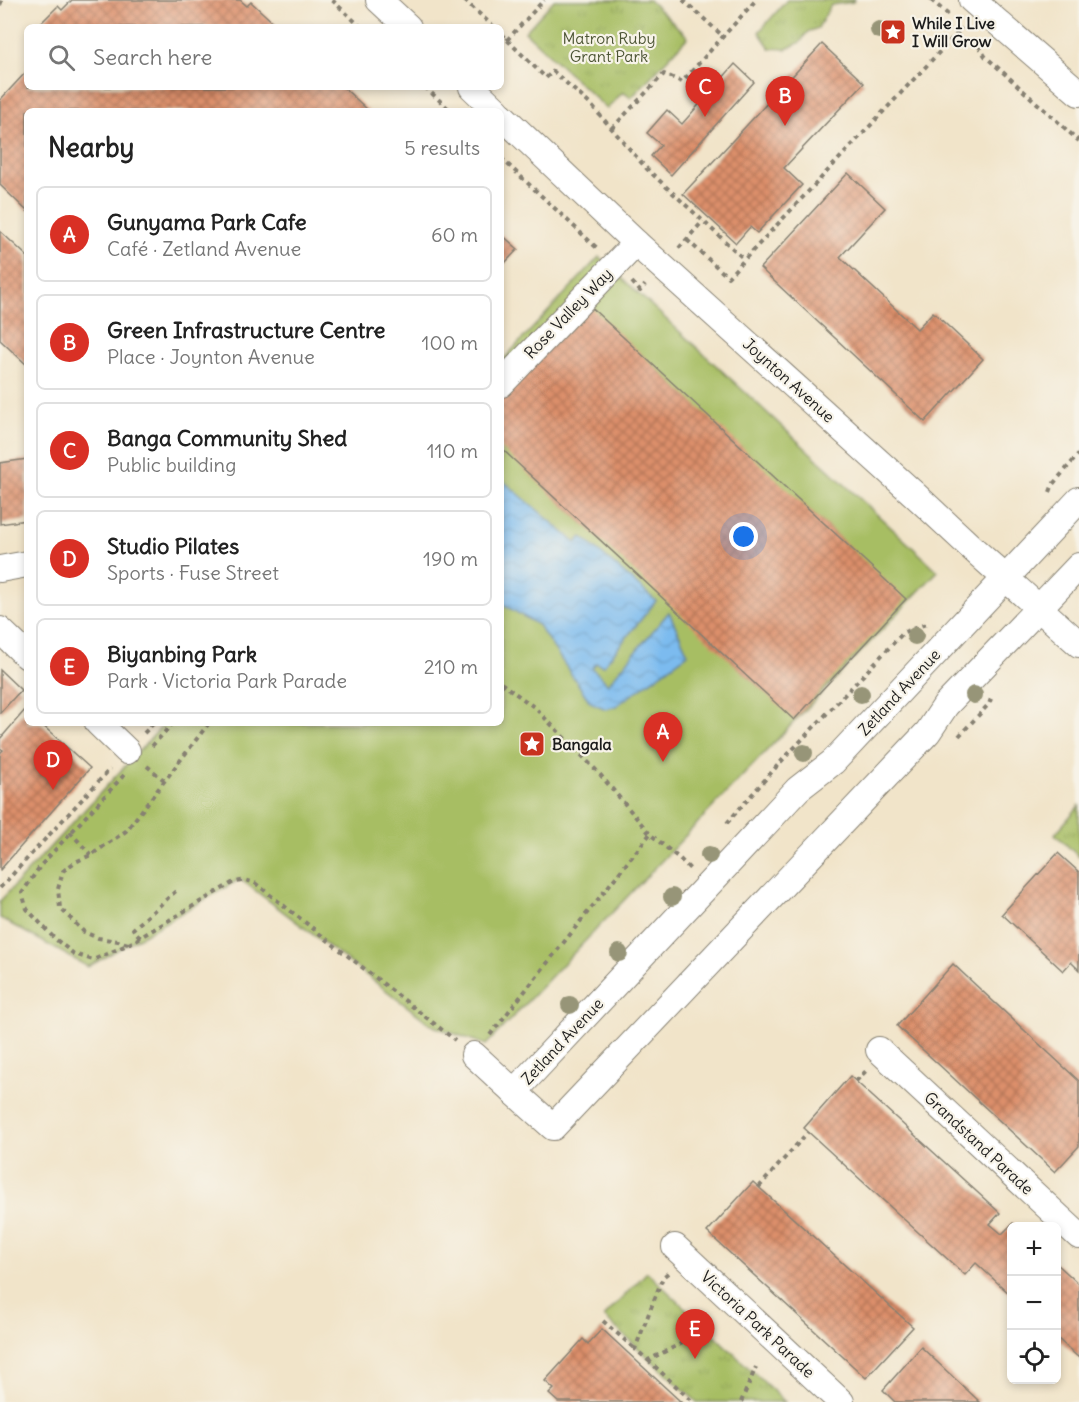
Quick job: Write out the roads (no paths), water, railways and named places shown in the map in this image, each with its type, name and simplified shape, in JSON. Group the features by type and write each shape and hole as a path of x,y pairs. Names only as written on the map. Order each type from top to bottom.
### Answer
{"street":[{"path":"379,0 405,24"},
{"path":"972,0 1079,93"},
{"path":"475,90 494,108"},
{"name":"Joynton Avenue","path":"504,118 636,243 1079,644"},
{"name":"Rose Valley Way","path":"504,381 636,243"},
{"name":"Zetland Avenue","path":"1079,500 833,762 798,789 514,1092 553,1127 928,732 946,705 1079,566"},
{"path":"0,568 24,564"},
{"path":"0,630 24,653"},
{"path":"101,726 136,757"},
{"name":"Grandstand Parade","path":"879,1050 1079,1236"},
{"path":"474,1055 514,1092"},
{"name":"Victoria Park Parade","path":"675,1247 841,1402"}],"water":[{"path":"504,482 576,543 582,537 656,601 603,666 596,663 592,668 608,684 669,612 688,654 616,706 606,709 590,702 538,625 504,605"}],"place":[{"name":"While I Live I Will Grow","path":"893,32"},
{"name":"Banga Community Shed","path":"705,117"},
{"name":"Green Infrastructure Centre","path":"785,126"},
{"name":"Bangala","path":"532,744"},
{"name":"Gunyama Park Cafe","path":"663,762"},
{"name":"Studio Pilates","path":"53,790"},
{"name":"Biyanbing Park","path":"695,1359"}],"park label":[{"name":"Matron Ruby Grant Park","path":"609,47"}]}
